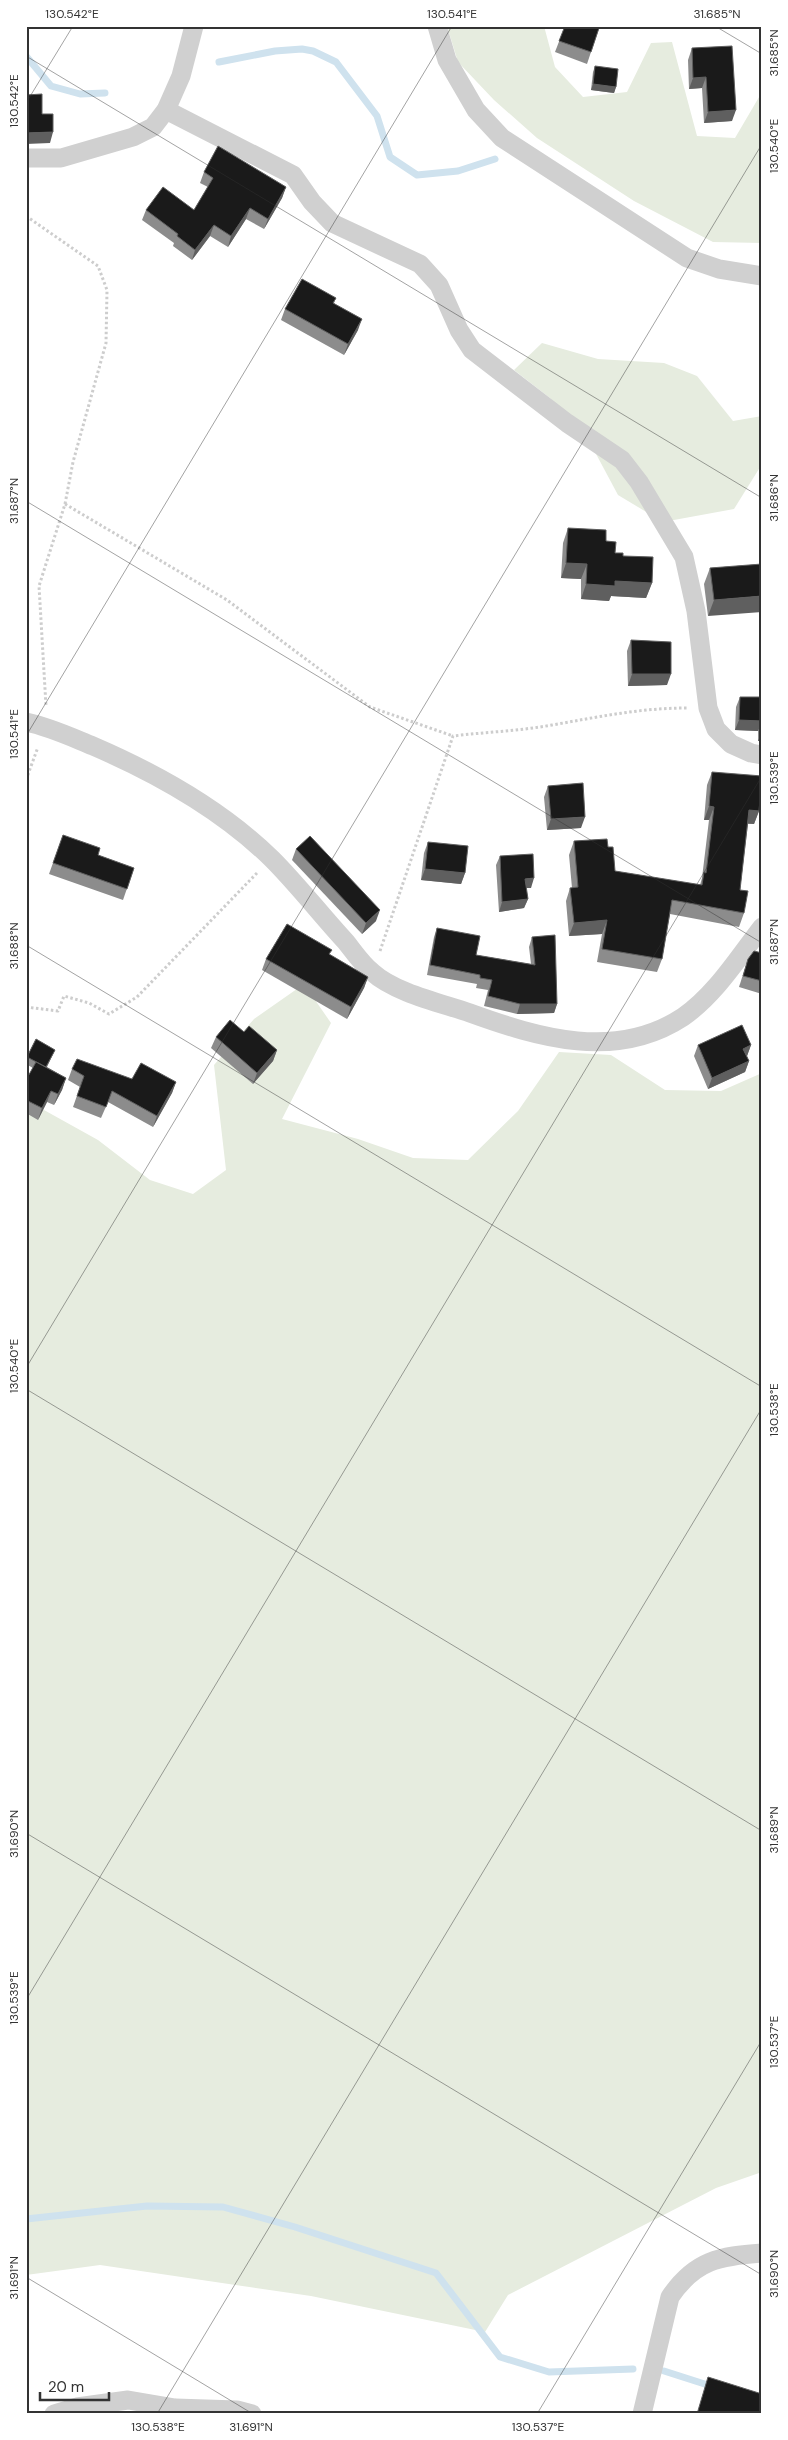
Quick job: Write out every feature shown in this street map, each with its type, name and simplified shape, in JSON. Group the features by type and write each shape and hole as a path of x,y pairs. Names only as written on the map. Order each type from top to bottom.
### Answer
{"street":[{"path":"26,158 61,158 133,137 153,127 166,110 182,76 194,26"},
{"path":"437,26 447,60 476,110 502,138 687,258 719,269 762,276"},
{"path":"166,110 293,175 312,202 332,223 420,264 439,285 459,330 472,350 567,423 622,460 639,482 684,557 696,611 708,708 716,729 731,744 751,753 762,754"},
{"path":"26,722 45,726 158,776 207,806 271,859 373,973 401,989 482,1018 567,1041 616,1042 655,1031 683,1016 709,993 762,927"},
{"path":"642,2414 670,2297 680,2281 695,2268 713,2260 732,2255 762,2253"},
{"path":"54,2414 77,2407 128,2400 175,2408 237,2410 252,2414"}],"path":[{"path":"26,216 98,266 108,290 106,344 73,462 65,504 38,586 46,705 45,726 26,780"},
{"path":"65,504 227,600 370,707 453,736 551,725 650,708 708,708"},
{"path":"373,973 453,736"},
{"path":"26,1007 58,1011 64,996 89,1003 109,1014 137,997 271,859"}],"shaded area":[{"path":"447,26 544,26 555,67 583,97 627,92 651,43 672,42 697,136 735,138 762,92 762,243 713,242 634,201 537,138 494,100 458,62"},
{"path":"542,343 598,359 664,363 697,376 733,421 762,416 762,464 734,509 663,522 618,495 595,452 550,398 514,370"},
{"path":"304,984 331,1023 282,1119 358,1139 413,1158 468,1160 518,1111 559,1052 611,1055 665,1090 721,1091 762,1073 762,2172 716,2188 508,2295 485,2332 311,2296 100,2265 26,2275 26,1100 98,1140 150,1180 193,1194 226,1170 214,1065 254,1019"}],"building":[{"path":"565,26 594,26 599,28 591,52 559,41"},
{"path":"732,46 736,110 708,112 706,77 693,78 692,48"},
{"path":"595,66 618,69 616,87 593,84"},
{"path":"42,94 42,114 53,114 53,132 26,133 26,95"},
{"path":"218,146 286,187 268,219 250,208 231,236 214,225 195,250 177,236 178,234 146,210 163,187 194,210 213,178 204,172"},
{"path":"302,279 336,298 333,303 362,319 348,344 285,309"},
{"path":"568,528 606,530 606,541 616,542 615,553 623,553 623,556 653,557 652,583 615,581 615,586 586,584 587,564 566,563"},
{"path":"762,564 762,596 714,600 710,568"},
{"path":"631,640 671,642 671,674 632,674"},
{"path":"740,697 762,697 762,721 739,720"},
{"path":"712,772 762,776 759,811 749,810 740,890 748,891 744,913 672,900 662,959 602,949 607,920 574,923 570,888 578,887 574,841 607,839 608,847 613,847 615,871 702,885 704,872 706,873 714,807 709,806"},
{"path":"583,783 585,817 551,819 548,786"},
{"path":"63,835 100,848 98,855 134,868 127,889 53,863"},
{"path":"310,836 380,910 366,923 296,849"},
{"path":"428,842 468,846 465,873 425,869"},
{"path":"533,854 534,878 525,879 528,899 502,902 500,856"},
{"path":"287,924 332,950 329,954 368,977 351,1007 266,959"},
{"path":"437,928 480,936 476,955 535,965 532,937 555,935 557,1004 520,1004 488,996 492,980 480,978 480,975 430,965"},
{"path":"754,951 762,953 762,981 743,976 748,959"},
{"path":"230,1020 244,1032 249,1026 277,1050 257,1073 216,1037"},
{"path":"742,1025 751,1045 743,1049 749,1061 712,1078 698,1045"},
{"path":"36,1039 55,1050 46,1067 27,1057"},
{"path":"77,1059 132,1079 141,1063 176,1082 157,1116 112,1091 106,1107 77,1096 84,1076 72,1069"},
{"path":"36,1062 66,1078 58,1094 51,1091 42,1108 26,1100 26,1080"},
{"path":"708,2377 762,2394 762,2414 697,2414"}],"waterway":[{"path":"219,62 275,51 302,49 313,51 336,62 377,116 390,157 417,175 458,171 495,159"},
{"path":"26,56 51,86 80,94 105,93"},
{"path":"26,2219 147,2206 223,2207 295,2227 436,2273 500,2357 549,2372 633,2369"},
{"path":"664,2371 714,2387"}]}
